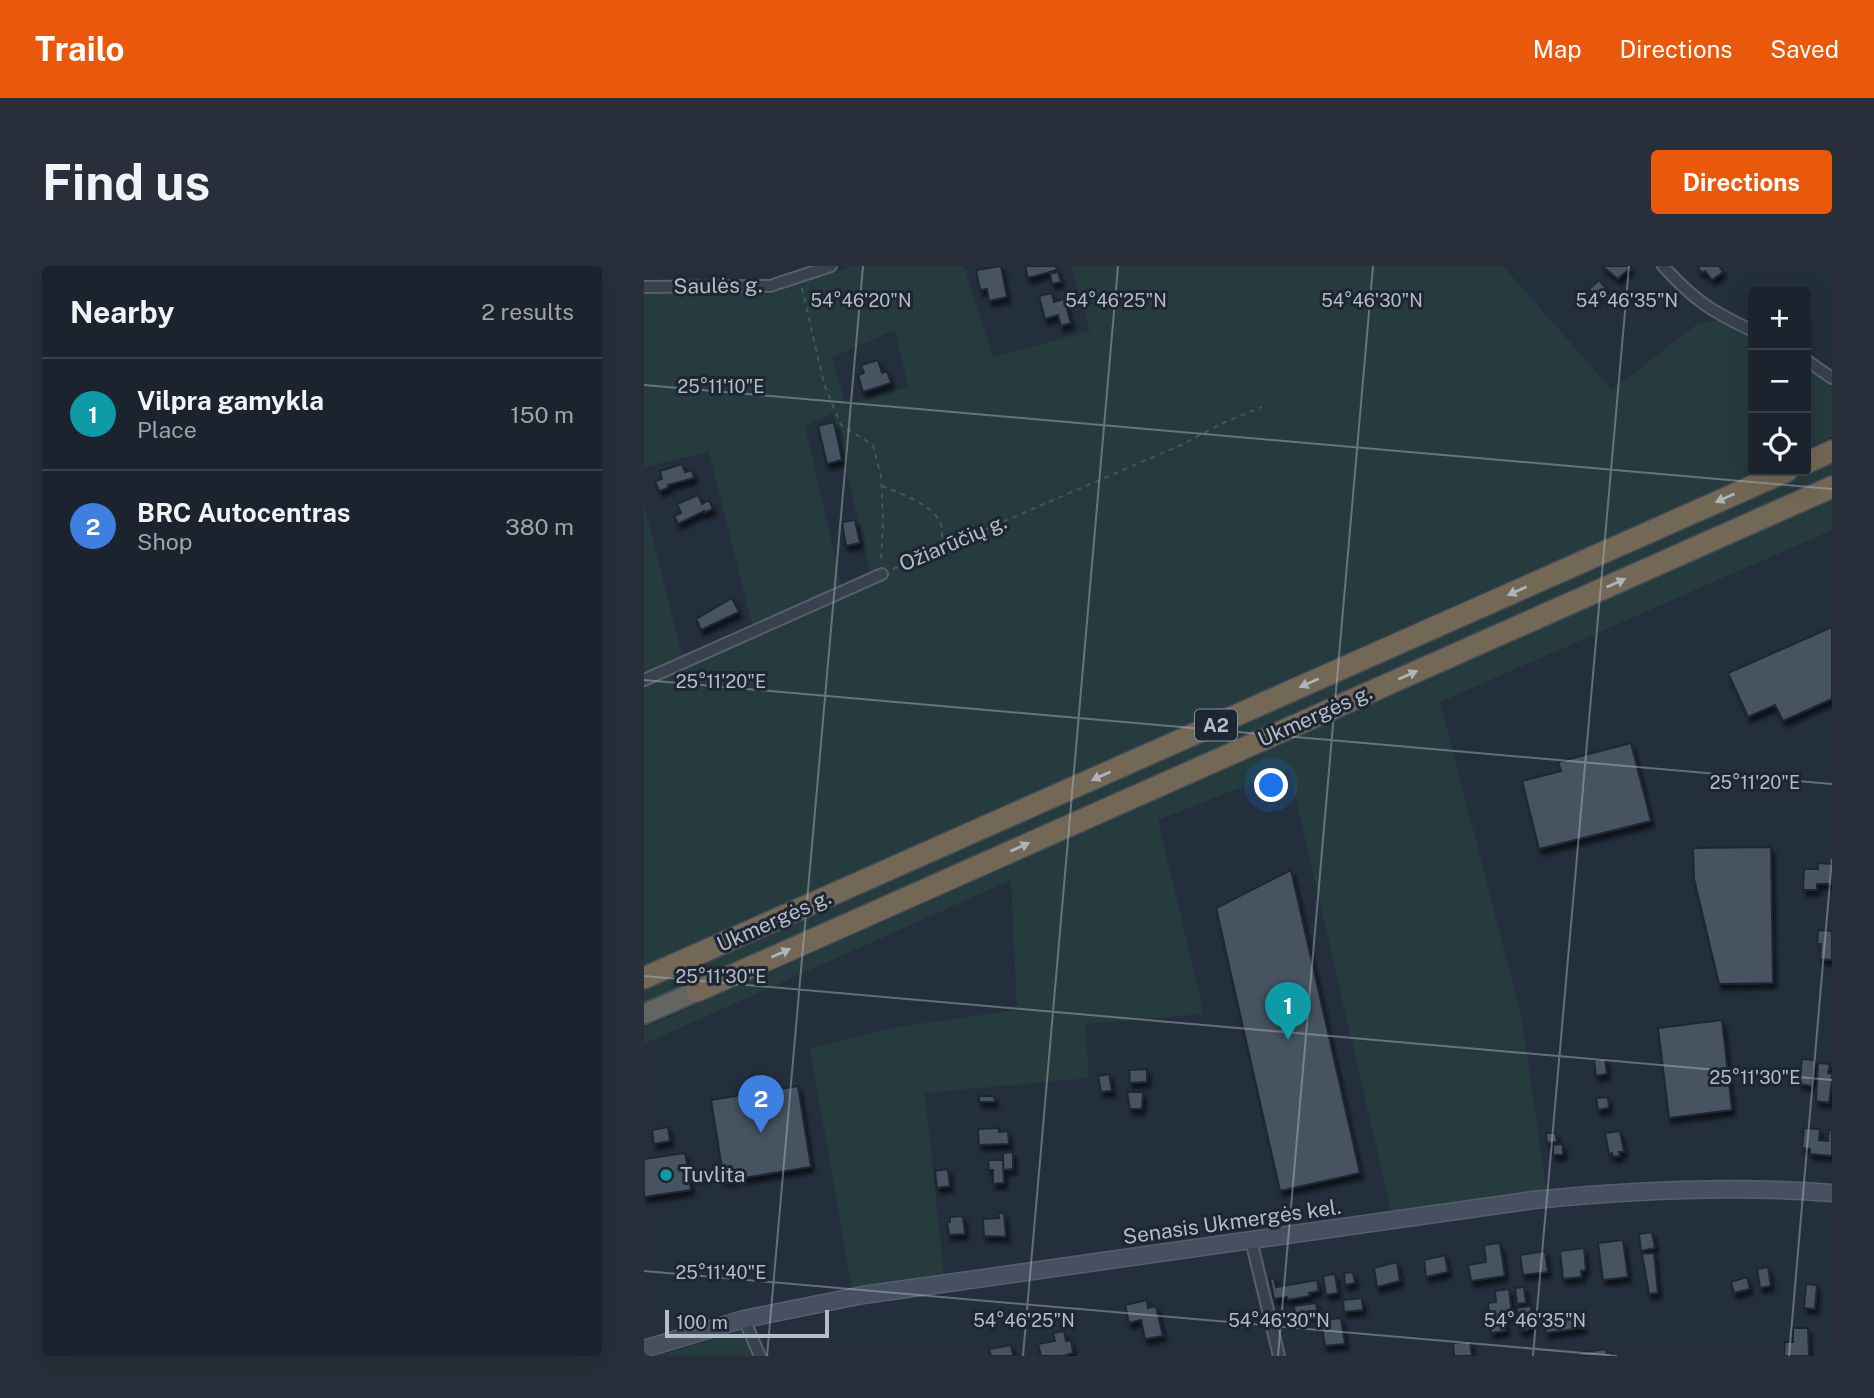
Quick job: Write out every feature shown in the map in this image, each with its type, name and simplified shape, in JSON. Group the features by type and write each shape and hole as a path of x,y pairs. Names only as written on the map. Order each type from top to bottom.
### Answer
{"highway":[{"path":"1811,461 1832,451"},
{"name":"Ukmergės g.","path":"644,978 1776,476"},
{"name":"Ukmergės g.","path":"644,1021 652,1011 696,991 1832,486"}],"main road":[{"name":"Senasis Ukmergės kel.","path":"644,1349 744,1319 863,1296 1534,1200 1601,1194 1728,1189 1832,1193"}],"street":[{"name":"Saulės g.","path":"644,287 770,286 798,271 831,266"},
{"path":"1663,266 1689,294 1715,313 1748,329"},
{"path":"1811,363 1832,378"},
{"name":"Ožiarūčių g.","path":"644,680 882,574"},
{"path":"1251,1240 1279,1356"},
{"path":"744,1319 760,1356"}],"path":[{"path":"798,271 824,384 841,425 873,446 881,476 882,574"},
{"name":"Ožiarūčių g.","path":"882,574 1181,445 1225,422 1262,407"},
{"path":"881,486 917,501 935,516 941,524 942,548"}],"green space":[{"path":"853,266 964,266 993,357 1090,331 1071,266 1503,266 1612,390 1700,322 1744,319 1748,322 1748,475 644,965 644,505 682,655 753,627 709,452 644,467 644,293 770,294","holes":["895,330 908,387 846,405 832,357","833,413 870,571 842,587 805,426"]},
{"path":"1811,361 1832,375 1832,437 1811,447"},
{"path":"1832,459 1832,476 644,1006 644,988 1794,476 1811,476 1811,468"},
{"path":"1832,499 1832,530 1440,702 1522,1019 1546,1189 1391,1211 1289,769 1158,820 1204,1014 1085,1024 1089,1078 925,1093 944,1276 852,1289 810,1048 896,1027 1017,1010 1011,880 644,1044 644,1028"},
{"path":"754,1326 764,1356 658,1356"}],"building":[{"path":"1001,266 1007,297 989,301 987,289 980,290 976,270"},
{"path":"1025,266 1056,266 1057,270 1028,278"},
{"path":"1602,266 1630,266 1631,267 1618,279"},
{"path":"1697,266 1719,266 1723,272 1712,280"},
{"path":"1058,272 1061,282 1052,284 1050,274"},
{"path":"1599,280 1606,288 1596,297 1589,289"},
{"path":"1052,293 1054,302 1064,299 1071,323 1061,326 1058,315 1045,319 1039,296"},
{"path":"878,360 882,373 887,371 891,383 863,392 858,375 864,373 861,365"},
{"path":"834,422 842,460 827,464 818,426"},
{"path":"682,464 685,472 692,470 694,478 668,485 668,488 659,491 655,481 662,479 660,471"},
{"path":"698,495 702,504 709,500 713,509 678,524 674,516 681,513 677,504"},
{"path":"855,520 860,543 846,546 842,522"},
{"path":"732,598 739,612 701,630 696,619"},
{"path":"1832,627 1832,699 1783,721 1775,705 1748,717 1728,673"},
{"path":"1631,743 1651,821 1539,849 1522,781 1561,771 1558,762"},
{"path":"1771,847 1773,983 1719,984 1694,879 1693,848"},
{"path":"1818,863 1832,864 1831,884 1817,884 1817,890 1803,890 1804,869 1818,869"},
{"path":"1291,870 1360,1173 1280,1191 1216,908"},
{"path":"1818,930 1832,931 1832,960 1820,959"},
{"path":"1722,1020 1732,1110 1669,1118 1658,1028"},
{"path":"1605,1058 1607,1074 1596,1076 1594,1060"},
{"path":"1802,1059 1815,1060 1812,1086 1799,1084"},
{"path":"1818,1063 1830,1064 1828,1073 1832,1074 1832,1080 1829,1103 1816,1101"},
{"path":"1147,1069 1147,1082 1130,1083 1129,1070"},
{"path":"1109,1074 1112,1091 1101,1092 1098,1076"},
{"path":"798,1086 811,1167 724,1181 711,1100"},
{"path":"1127,1092 1143,1092 1142,1109 1130,1109"},
{"path":"979,1096 994,1096 995,1102 979,1102"},
{"path":"1608,1097 1609,1108 1598,1110 1596,1098"},
{"path":"668,1127 670,1141 654,1144 652,1130"},
{"path":"999,1128 999,1132 1008,1131 1009,1144 979,1145 978,1129"},
{"path":"1804,1128 1820,1129 1819,1140 1828,1141 1829,1130 1832,1130 1832,1156 1810,1154 1810,1149 1802,1148"},
{"path":"1620,1131 1624,1152 1613,1157 1612,1153 1609,1154 1605,1133"},
{"path":"1546,1133 1556,1133 1557,1142 1547,1143"},
{"path":"1563,1144 1563,1155 1553,1155 1553,1145"},
{"path":"1013,1152 1013,1169 1003,1170 1003,1153"},
{"name":"Tuvlita","path":"685,1153 691,1190 644,1197 644,1159"},
{"path":"988,1160 1003,1160 1004,1183 993,1184 993,1170 989,1170"},
{"path":"948,1169 950,1186 937,1188 935,1171"},
{"path":"998,1213 1004,1213 1006,1237 984,1236 983,1219 999,1218"},
{"path":"963,1216 965,1234 949,1235 947,1222 950,1222 950,1217"},
{"path":"1652,1232 1655,1248 1641,1251 1639,1234"},
{"path":"1623,1240 1628,1277 1603,1280 1598,1243"},
{"path":"1500,1243 1505,1276 1471,1281 1468,1265 1486,1262 1484,1245"},
{"path":"1584,1248 1586,1270 1581,1271 1582,1277 1563,1279 1560,1251"},
{"path":"1545,1251 1548,1272 1523,1275 1520,1255"},
{"path":"1654,1253 1658,1293 1649,1294 1642,1254"},
{"path":"1445,1255 1448,1272 1426,1277 1424,1260"},
{"path":"1397,1262 1400,1281 1377,1287 1374,1268"},
{"path":"1768,1267 1771,1286 1760,1288 1757,1269"},
{"path":"1353,1272 1355,1283 1345,1285 1344,1273"},
{"path":"1335,1274 1338,1293 1326,1295 1323,1276"},
{"path":"1747,1277 1750,1289 1734,1293 1731,1282"},
{"path":"1274,1278 1276,1287 1317,1280 1319,1291 1309,1293 1310,1296 1288,1300 1287,1297 1274,1299 1270,1279"},
{"path":"1806,1284 1817,1285 1815,1309 1804,1308"},
{"path":"1524,1287 1526,1303 1517,1304 1515,1288"},
{"path":"1509,1289 1512,1315 1504,1316 1506,1331 1491,1333 1488,1303 1496,1302 1495,1291"},
{"path":"1362,1298 1363,1310 1344,1312 1343,1300"},
{"path":"1147,1300 1148,1308 1156,1306 1163,1336 1145,1339 1141,1320 1129,1323 1125,1305"},
{"path":"1316,1303 1318,1314 1295,1317 1294,1306"},
{"path":"1531,1306 1533,1324 1528,1330 1520,1331 1517,1308"},
{"path":"1581,1311 1583,1328 1546,1333 1544,1316"},
{"path":"1341,1318 1345,1344 1325,1346 1321,1320"},
{"path":"1793,1328 1808,1328 1809,1356 1784,1356 1785,1342 1793,1342"},
{"path":"1064,1331 1066,1341 1071,1340 1073,1353 1041,1356 1038,1344 1055,1341 1053,1333"},
{"path":"1470,1341 1472,1356 1454,1356 1453,1343"},
{"path":"1011,1345 1013,1356 991,1356 989,1349"},
{"path":"1606,1349 1607,1353 1611,1352 1611,1356 1579,1356 1578,1353"}],"place":[{"name":"Vilpra gamykla","path":"1288,1040"},
{"name":"BRC Autocentras","path":"761,1133"},
{"name":"Tuvlita","path":"666,1175"}]}
